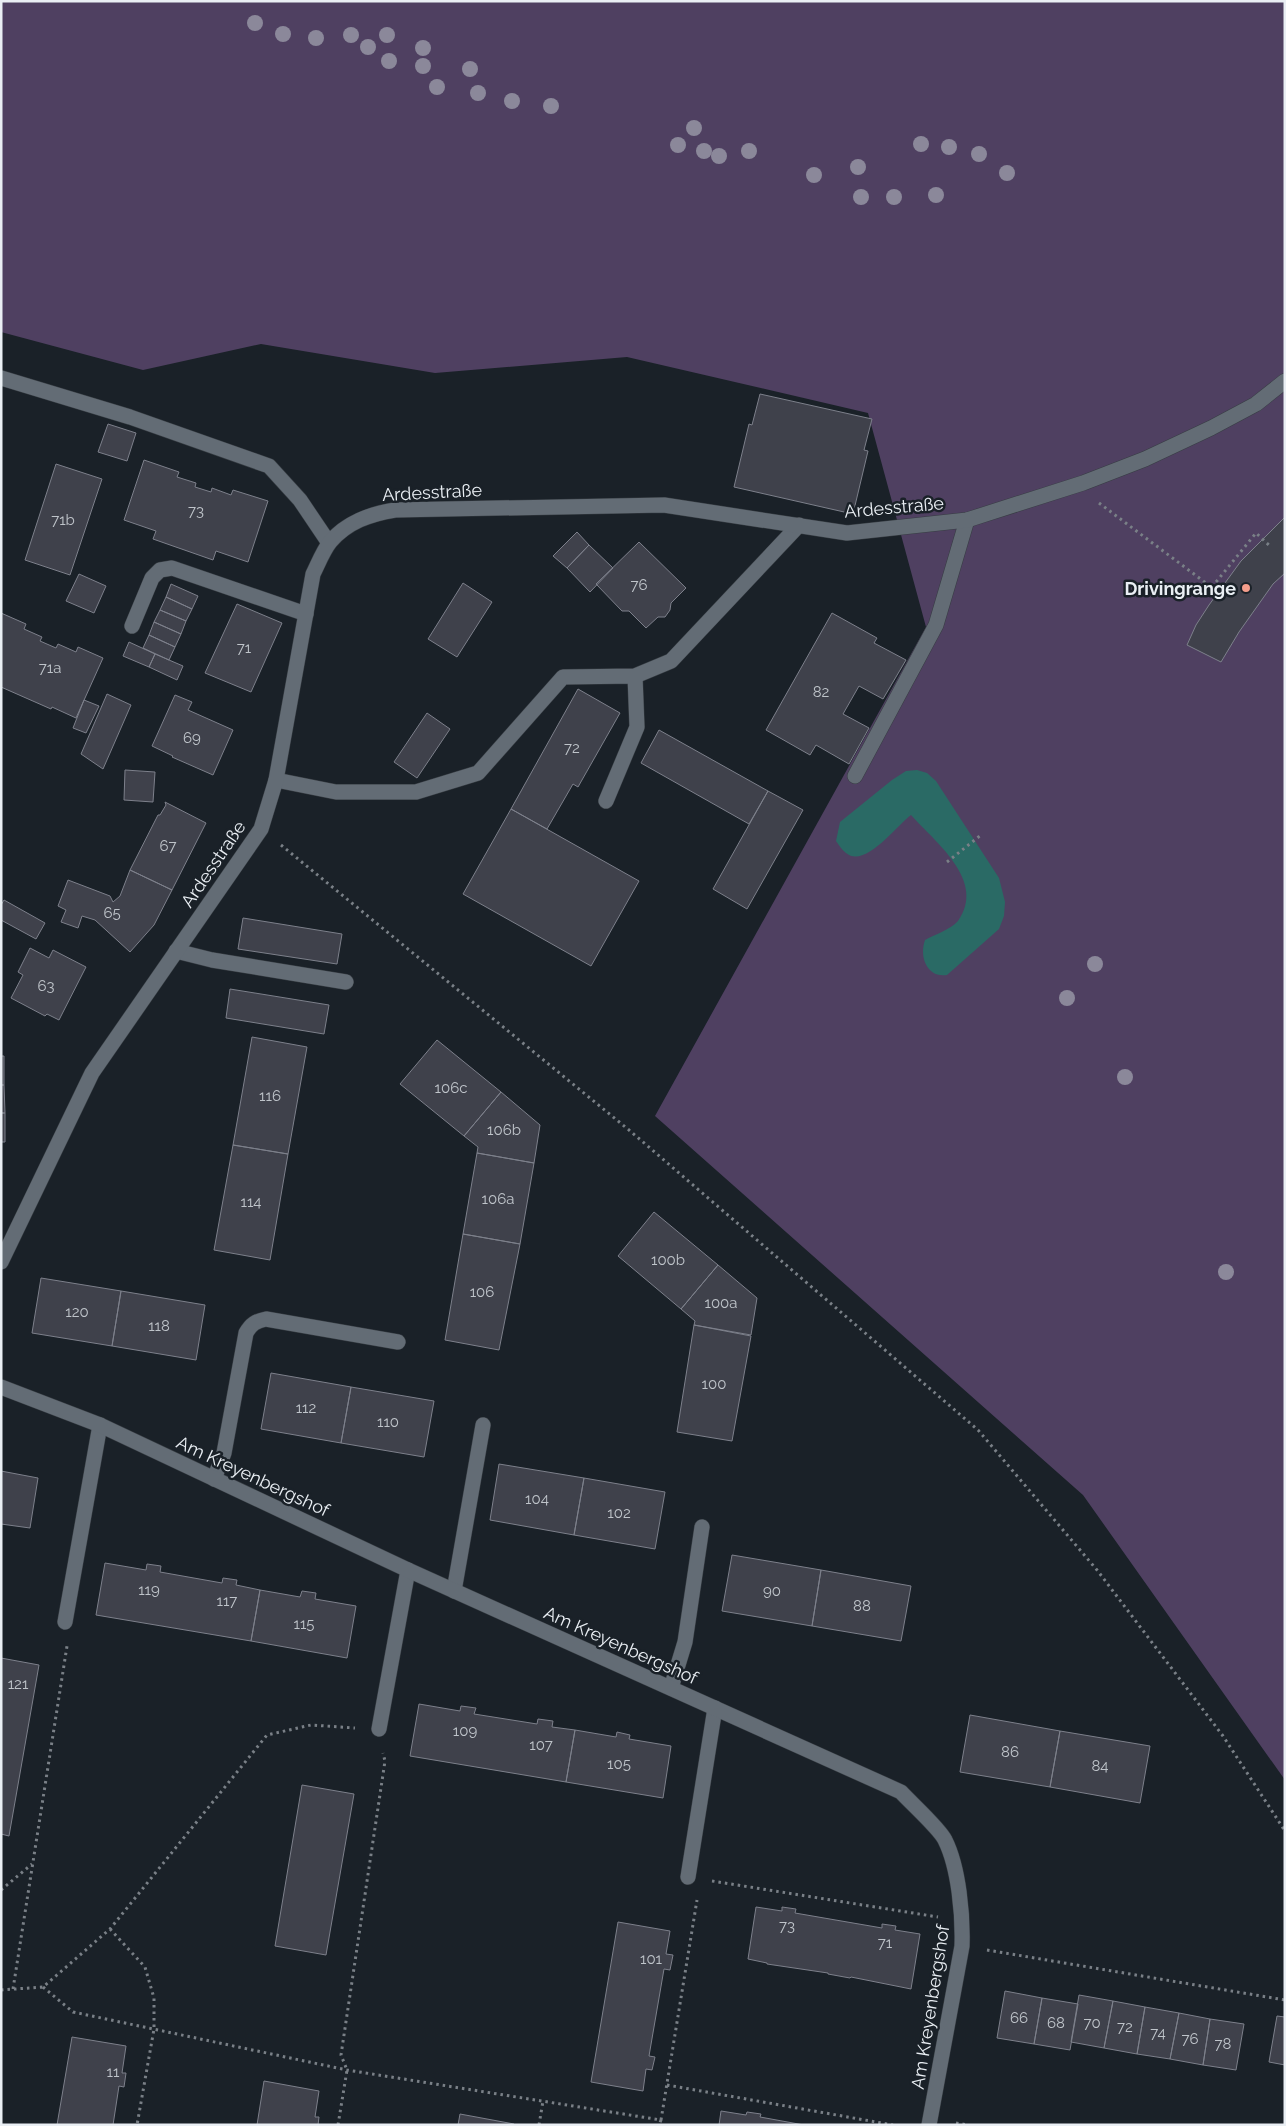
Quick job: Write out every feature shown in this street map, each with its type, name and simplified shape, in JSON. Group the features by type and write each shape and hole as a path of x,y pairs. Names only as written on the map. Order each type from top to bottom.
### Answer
{"street":[{"path":"1,378 130,417 269,466 300,500 329,543"},
{"name":"Ardesstraße","path":"1,1262 92,1073 261,830 276,780 314,574 329,543 349,525 370,514 395,510 664,505 847,532 967,520 1083,483 1145,459 1211,428 1256,404 1285,381"},
{"path":"855,776 936,625 967,520"},
{"path":"276,780 336,792 416,792 478,773 563,677 635,676 671,661 799,525"},
{"path":"132,626 152,578 160,570 172,568 306,614"},
{"path":"606,801 637,727 635,676"},
{"path":"176,951 212,960 346,982"},
{"path":"214,1479 224,1453 246,1333 256,1321 266,1319 398,1342"},
{"name":"Am Kreyenbergshof","path":"1,1387 100,1424 408,1570 901,1792 945,1840 956,1876 963,1921 962,1946 929,2125"},
{"path":"65,1622 100,1424"},
{"path":"454,1590 483,1425"},
{"path":"671,1688 685,1642 702,1527"},
{"path":"379,1729 408,1570"},
{"path":"688,1877 715,1708"}],"path":[{"path":"1083,483 1098,503 1218,592"},
{"path":"1212,587 1256,533 1271,547"},
{"path":"261,830 629,1130 978,1430 1097,1570 1223,1736 1285,1831"},
{"path":"947,862 981,834"},
{"path":"13,1989 70,1631 65,1622"},
{"path":"1,1990 43,1987 110,1929 267,1734 311,1726 379,1729 385,1761 341,2055 347,2070 338,2125"},
{"path":"1,1890 33,1864"},
{"path":"688,1877 963,1921"},
{"path":"658,2125 661,2120 698,1895 688,1877"},
{"path":"110,1929 146,1967 154,1998 154,2029 137,2125"},
{"path":"962,1946 1285,2000"},
{"path":"43,1987 73,2012 347,2070 661,2120"},
{"path":"667,2085 893,2125"},
{"path":"539,2125 543,2101"}],"shaded area":[{"path":"1,1 1285,1 1285,1780 1083,1495 655,1116 926,627 868,413 627,357 435,373 261,344 143,370 1,332"},
{"path":"917,770 927,773 936,781 999,878 1005,902 1004,916 999,929 947,975 940,975 930,970 926,965 923,953 925,940 955,924 965,906 966,891 962,877 944,850 911,815 880,844 862,855 854,856 846,853 836,841 840,822 892,780 906,771"}],"building":[{"path":"760,394 872,419 864,450 868,451 853,514 734,487 749,424 752,425"},
{"path":"108,424 136,433 127,461 98,452"},
{"path":"144,460 179,472 177,477 196,483 195,487 211,492 212,488 231,495 233,490 268,501 248,562 216,551 213,560 153,539 156,531 124,520"},
{"path":"56,464 102,479 70,575 25,560"},
{"name":"Drivingrange","path":"1285,517 1285,573 1273,584 1239,632 1221,662 1187,645 1196,625 1241,561"},
{"path":"577,532 589,545 567,568 553,556"},
{"path":"639,542 686,588 671,603 670,610 665,617 658,617 646,628 629,611 622,611 596,584"},
{"path":"589,545 613,568 590,592 567,568"},
{"path":"79,574 106,586 94,613 66,601"},
{"path":"463,583 492,602 457,657 428,639"},
{"path":"171,584 198,596 192,609 166,597"},
{"path":"166,597 192,609 186,621 160,610"},
{"path":"237,604 282,623 251,692 205,673"},
{"path":"160,610 186,621 181,634 154,622"},
{"path":"1,613 26,624 24,629 42,637 40,641 56,648 58,644 76,652 78,647 103,658 76,718 1,687"},
{"path":"832,613 877,638 874,643 906,660 883,699 859,686 843,714 869,728 849,764 816,745 810,755 766,730"},
{"path":"154,622 181,634 175,647 149,635"},
{"path":"149,635 175,647 169,660 143,648"},
{"path":"129,642 155,654 149,667 123,656"},
{"path":"155,654 183,666 177,680 149,667"},
{"path":"578,689 620,713 578,787 573,784 547,829 511,809"},
{"path":"107,694 131,705 103,769 81,754"},
{"path":"175,695 192,702 188,710 233,730 213,775 152,746"},
{"path":"84,700 99,706 86,733 73,728"},
{"path":"427,713 450,729 417,778 394,762"},
{"path":"659,730 768,791 749,824 641,763"},
{"path":"125,770 155,772 153,802 124,800"},
{"path":"768,791 803,810 747,909 713,889"},
{"path":"165,802 206,823 172,890 130,870 158,815 160,815 166,805"},
{"path":"511,809 639,881 591,966 463,894"},
{"path":"130,870 172,890 154,925 130,952 95,920 82,916 78,928 61,922 66,910 58,906 68,880 110,896 113,902 120,896"},
{"path":"4,900 45,923 36,939 1,920 1,905"},
{"path":"243,918 342,934 337,964 238,949"},
{"path":"30,948 49,958 53,950 86,967 59,1020 47,1014 45,1016 11,998 23,975 18,972"},
{"path":"230,989 329,1005 324,1034 226,1018"},
{"path":"252,1037 307,1047 288,1154 233,1145"},
{"path":"437,1040 501,1092 464,1136 400,1084"},
{"path":"1,1056 4,1056 4,1085 1,1085"},
{"path":"1,1085 4,1085 5,1113 1,1113"},
{"path":"501,1092 540,1125 534,1163 477,1153 478,1147 464,1136"},
{"path":"1,1113 5,1113 5,1142 1,1142"},
{"path":"233,1145 288,1154 270,1260 214,1250"},
{"path":"477,1153 534,1163 520,1244 463,1234"},
{"path":"654,1212 718,1265 681,1309 618,1256"},
{"path":"463,1234 520,1244 499,1350 445,1340"},
{"path":"718,1265 757,1298 751,1335 694,1325 695,1321 681,1309"},
{"path":"41,1278 121,1291 112,1346 32,1333"},
{"path":"121,1291 205,1305 196,1360 112,1346"},
{"path":"694,1325 751,1336 732,1441 677,1432"},
{"path":"271,1373 351,1387 341,1443 261,1429"},
{"path":"351,1387 434,1401 424,1457 341,1443"},
{"path":"499,1464 584,1478 574,1535 490,1520"},
{"path":"1,1471 38,1478 30,1528 1,1524"},
{"path":"584,1478 665,1492 655,1549 574,1535"},
{"path":"732,1555 821,1570 812,1626 722,1611"},
{"path":"105,1563 146,1570 147,1564 161,1566 160,1572 222,1583 223,1578 237,1580 236,1585 260,1590 251,1641 96,1615"},
{"path":"821,1570 911,1586 901,1641 812,1626"},
{"path":"260,1590 300,1597 302,1591 316,1593 315,1599 356,1606 347,1658 251,1641"},
{"path":"1,1658 39,1665 9,1836 1,1834"},
{"path":"419,1704 460,1711 461,1706 476,1708 474,1714 537,1724 538,1719 553,1721 552,1727 575,1730 566,1782 410,1756"},
{"path":"970,1715 1060,1731 1050,1787 960,1772"},
{"path":"575,1730 616,1737 617,1732 630,1735 629,1739 671,1746 663,1798 566,1782"},
{"path":"1060,1731 1150,1746 1140,1803 1050,1787"},
{"path":"302,1785 354,1794 326,1955 275,1946"},
{"path":"756,1907 782,1911 782,1907 796,1909 795,1913 882,1928 882,1924 896,1926 895,1930 920,1934 911,1989 748,1959"},
{"path":"618,1922 670,1931 666,1954 673,1955 670,1970 664,1969 649,2056 655,2057 652,2070 646,2069 643,2091 591,2082"},
{"path":"1005,1991 1042,1998 1034,2044 997,2038"},
{"path":"1079,1995 1113,2001 1104,2048 1071,2042"},
{"path":"1042,1998 1078,2004 1070,2050 1034,2044"},
{"path":"1113,2001 1145,2007 1137,2054 1104,2048"},
{"path":"1145,2007 1179,2013 1170,2059 1137,2054"},
{"path":"1179,2013 1210,2019 1203,2065 1170,2059"},
{"path":"1277,2016 1285,2017 1285,2065 1269,2062"},
{"path":"1210,2019 1244,2024 1236,2070 1203,2065"},
{"path":"72,2037 126,2046 122,2073 126,2073 124,2087 119,2086 113,2125 57,2125"},
{"path":"264,2081 319,2091 315,2117 319,2117 318,2125 257,2125"},
{"path":"721,2111 746,2115 747,2112 761,2114 760,2117 804,2125 719,2125"},
{"path":"460,2114 514,2124 514,2125 458,2125"}],"place":[{"name":"Drivingrange","path":"1246,588"}]}
